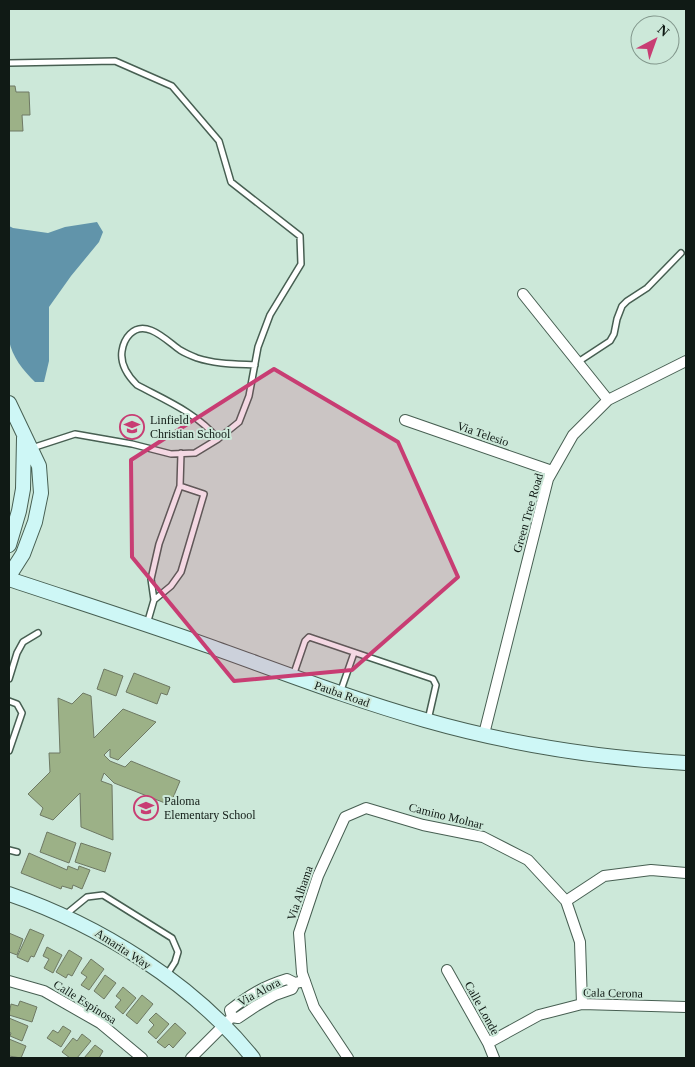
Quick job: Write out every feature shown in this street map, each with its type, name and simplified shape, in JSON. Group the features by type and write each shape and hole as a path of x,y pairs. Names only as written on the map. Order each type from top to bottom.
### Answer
{"main road":[{"path":"9,403 39,466 41,493 35,522 23,554 9,578"},
{"path":"9,545 23,489 24,432"},
{"name":"Pauba Road","path":"9,578 340,694 428,721 484,734 611,757 686,763"},
{"name":"Amarita Way","path":"9,894 64,915 128,950 228,1021 253,1058"}],"street":[{"path":"524,294 608,400"},
{"name":"Green Tree Road","path":"484,734 548,479 552,470 573,435 608,400 686,361"},
{"name":"Via Telesio","path":"405,420 552,470"},
{"name":"Camino Molnar","path":"345,818 366,808 422,825 483,837 528,860 566,901 580,942 582,1004"},
{"name":"Via Alhama","path":"345,818 318,876 299,933 302,973 300,982 314,1007 348,1058"},
{"path":"566,901 604,876 651,870 686,873"},
{"name":"Calle Londe","path":"447,970 488,1043 494,1058"},
{"name":"Calle Espinosa","path":"9,981 44,991 100,1024 142,1058"},
{"name":"Via Alora","path":"228,1021 238,1018 275,995 292,989 300,982"},
{"name":"Cala Cerona","path":"488,1043 539,1015 582,1004 686,1007"},
{"path":"191,1058 228,1021"}],"lane":[{"path":"9,62 115,61 172,86 219,141 231,182 300,236 301,264 270,315 258,347 249,396 239,422 218,439 195,453 171,454 132,444 75,434 31,448"},
{"path":"578,362 610,341 614,334 617,318 622,306 647,288 681,252"},
{"path":"218,439 208,426 196,417 137,385 129,377 121,356 126,339 132,332 140,328 156,332 181,350 198,358 218,362 255,365"},
{"path":"147,625 154,600 151,579 159,544 180,486 182,453"},
{"path":"154,600 171,586 181,572 204,494 180,486"},
{"path":"9,679 17,653 23,642 38,633"},
{"path":"293,676 305,641 309,638 433,679 436,685 428,721"},
{"path":"340,694 354,653"},
{"path":"9,700 17,704 22,713 9,751"},
{"path":"9,850 17,852"},
{"path":"64,915 87,897 103,895 122,906 172,938 178,952 175,962 165,977"}],"highlighted area":[{"path":"274,369 398,442 458,577 352,670 234,681 132,557 131,460"}],"water":[{"path":"97,222 103,232 99,242 49,307 49,361 44,382 35,382 19,363 9,340 9,226 48,233 65,227"}],"building":[{"path":"9,86 15,86 16,92 29,92 30,115 22,115 23,131 9,131"},
{"path":"104,669 123,676 116,696 97,689"},
{"path":"134,673 170,687 167,695 161,693 157,704 126,692"},
{"path":"83,693 91,696 94,738 123,709 156,722 118,760 110,757 110,749 104,755 110,761 125,767 131,761 180,781 170,805 114,783 104,773 101,781 112,785 113,840 81,827 80,793 53,820 40,815 43,808 28,794 50,772 49,753 60,753 58,698 72,704"},
{"path":"47,832 76,843 69,863 40,852"},
{"path":"81,843 111,853 105,872 75,862"},
{"path":"29,853 67,870 68,866 78,870 79,866 90,870 82,889 73,885 72,889 62,886 61,889 21,873"},
{"path":"30,929 44,935 34,957 31,956 28,962 17,957"},
{"path":"9,933 23,939 17,955 9,952"},
{"path":"47,947 62,955 53,973 44,968 49,959 43,956"},
{"path":"69,950 82,958 72,976 68,974 66,978 56,972"},
{"path":"91,959 104,969 89,990 81,985 87,977 81,973"},
{"path":"105,975 116,983 104,999 94,991"},
{"path":"123,987 136,998 123,1014 115,1007 121,1000 116,996"},
{"path":"142,995 153,1004 137,1024 126,1015"},
{"path":"20,1001 37,1007 32,1022 9,1015 11,1004 18,1006"},
{"path":"156,1013 169,1024 156,1039 148,1032 154,1025 149,1020"},
{"path":"9,1018 28,1026 22,1041 10,1036"},
{"path":"175,1023 186,1033 173,1048 169,1044 165,1048 157,1042"},
{"path":"63,1026 71,1031 61,1047 47,1038 53,1030 58,1033"},
{"path":"82,1034 91,1041 77,1058 70,1058 62,1052 73,1038 77,1041"},
{"path":"9,1039 26,1046 21,1058 9,1056"},
{"path":"95,1045 103,1051 99,1058 84,1058"}],"place":[{"name":"Linfield Christian School","path":"132,427"},
{"name":"Paloma Elementary School","path":"146,808"}]}
